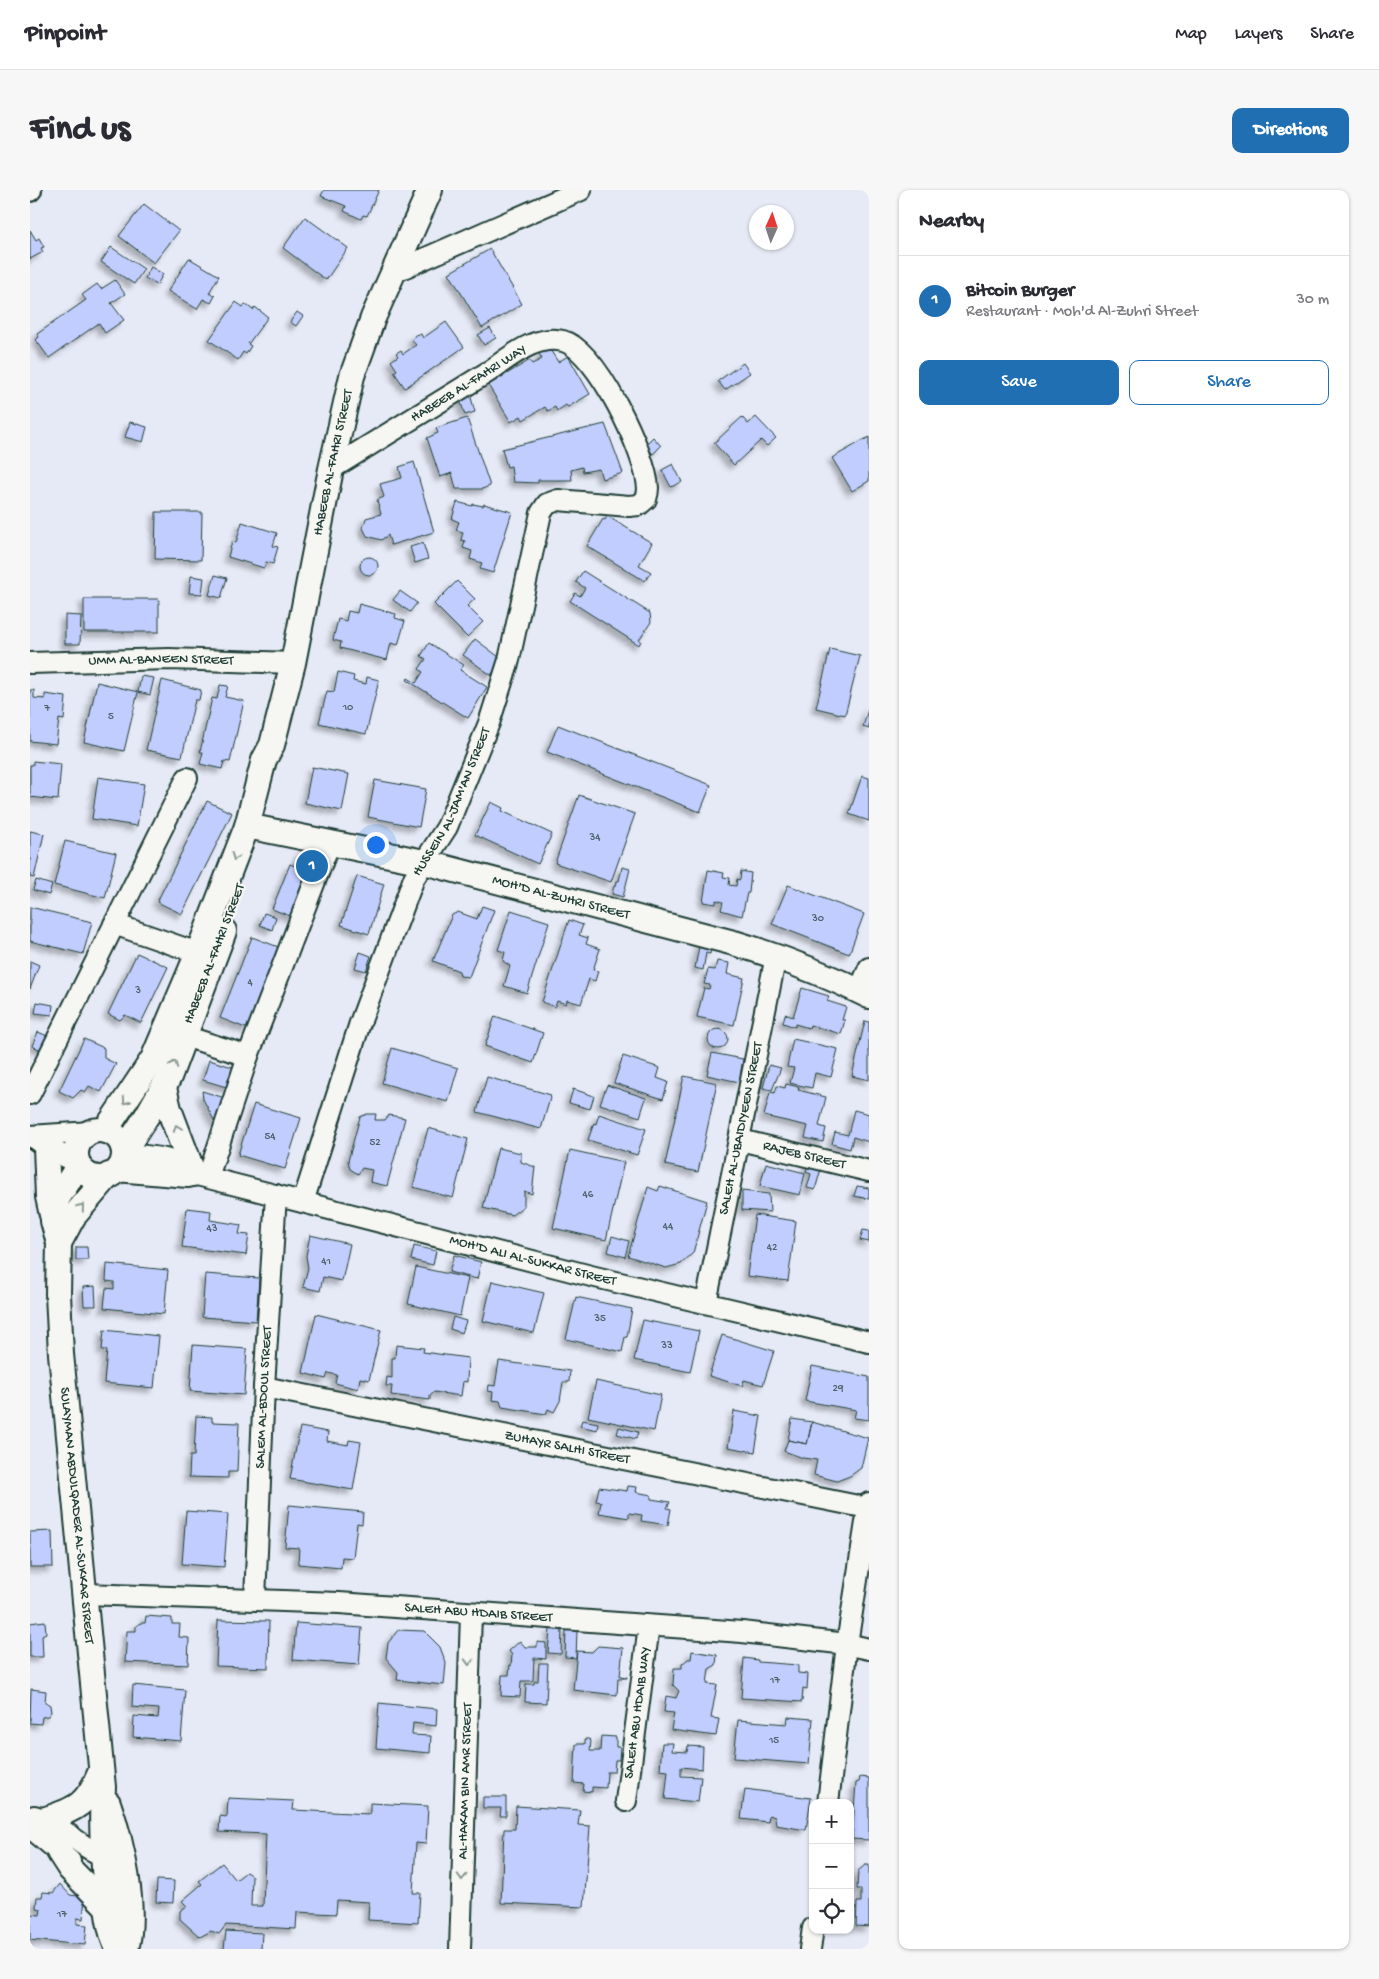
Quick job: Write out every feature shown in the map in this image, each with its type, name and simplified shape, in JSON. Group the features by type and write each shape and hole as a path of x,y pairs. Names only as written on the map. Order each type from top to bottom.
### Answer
{"street":[{"name":"HABEEB AL-FAHRI STREET","path":"118,1163 164,1088 184,1036 255,828 273,763 272,745 293,663 331,469 352,376 370,325 430,190"},
{"path":"394,272 581,190"},
{"name":"HABEEB AL-FAHRI WAY","path":"331,469 530,345 546,340 562,341 575,346 611,393 640,455 648,489"},
{"name":"HUSSEIN AL-JAM'AN STREET","path":"303,1202 360,1023 414,878 447,826 490,723 509,660 541,513 547,504 558,500 629,506 639,505 646,499 648,489"},
{"name":"UMM AL-BANEEN STREET","path":"30,663 169,659 293,663"},
{"path":"30,1094 187,778"},
{"name":"HABEEB AL-FAHRI STREET","path":"98,1131 139,1082 153,1059 198,953 255,828"},
{"name":"MOH'D AL-ZUHRI STREET","path":"255,828 424,862 679,928 776,956 819,972 864,993"},
{"path":"198,1173 248,1056 330,842"},
{"path":"114,924 198,953"},
{"name":"SALEH AL-UBAIDIYEEN STREET","path":"706,1302 776,956"},
{"path":"864,993 869,968"},
{"path":"184,1036 248,1056"},
{"path":"164,1088 169,1109 198,1173"},
{"path":"78,1164 76,1148 80,1141 98,1131"},
{"path":"98,1131 118,1138 118,1163 96,1177 89,1174 78,1164 36,1140 98,1131"},
{"path":"36,1140 56,1232"},
{"name":"RAJEB STREET","path":"740,1140 869,1171"},
{"name":"MOH'D ALI AL-SUKKAR STREET","path":"118,1163 169,1161 198,1173 303,1202 592,1276 869,1342"},
{"name":"SULAYMAN ABDULQADER AL-SUKKAR STREET","path":"56,1232 73,1216 118,1163"},
{"name":"SULAYMAN ABDULQADER AL-SUKKAR STREET","path":"78,1164 57,1199 56,1232 60,1354 102,1779 100,1824 113,1858 116,1884 129,1922 126,1949"},
{"name":"SALEM AL-BDOUL STREET","path":"255,1599 264,1387 276,1195"},
{"name":"ZUHAYR SALHI STREET","path":"264,1387 868,1505"},
{"path":"828,1799 847,1644 868,1505"},
{"name":"SALEH ABU HDAIB STREET","path":"85,1594 255,1599 742,1632 847,1644 869,1649"},
{"name":"AL-HAKAM BIN AMR STREET","path":"460,1949 471,1614"},
{"name":"SALEH ABU HDAIB WAY","path":"626,1801 649,1626"},
{"path":"35,1819 72,1811 80,1805 102,1779"},
{"path":"35,1819 33,1830 59,1852 90,1874 116,1884"},
{"path":"35,1819 113,1858"},
{"path":"59,1852 70,1869 108,1908"},
{"name":"SULAYMAN ABDULQADER AL-SUKKAR STREET","path":"116,1884 108,1908 110,1929 118,1949"},
{"path":"810,1949 812,1934"}],"building":[{"path":"324,190 379,190 367,216 363,215 361,219 344,211 346,206 321,196"},
{"path":"144,204 179,231 154,263 119,236"},
{"path":"305,217 348,248 326,280 283,248"},
{"path":"30,230 36,240 39,238 44,247 41,248 43,252 30,259"},
{"path":"111,247 144,269 134,284 101,262"},
{"path":"490,249 522,304 482,328 449,273"},
{"path":"189,258 219,276 209,293 215,296 211,303 203,299 197,309 168,291"},
{"path":"151,267 163,274 157,285 145,278"},
{"path":"115,280 125,294 111,303 124,320 105,333 99,323 49,358 36,340 39,337 37,334 86,300 82,295 97,284 101,289"},
{"path":"236,302 243,307 245,304 253,310 255,307 268,317 248,344 251,346 246,354 243,352 238,360 209,340"},
{"path":"297,312 303,316 296,326 290,322"},
{"path":"446,322 464,347 405,388 394,372 397,370 391,361 398,356 396,353 401,350 403,354 416,345 412,340 415,335 421,334 423,338"},
{"path":"490,328 496,338 484,345 478,335"},
{"path":"549,348 558,362 568,356 590,394 557,411 555,407 548,411 545,407 523,420 521,416 511,422 488,385 530,360 532,364 542,359 539,354"},
{"path":"743,363 750,373 725,390 718,381"},
{"path":"470,394 475,412 465,415 459,397"},
{"path":"742,417 748,424 756,417 776,438 767,446 761,440 734,465 714,443"},
{"path":"467,418 490,486 482,489 456,489 452,473 440,477 427,438 438,433 436,428"},
{"path":"130,422 147,427 143,442 125,437"},
{"path":"605,424 623,473 602,479 599,469 583,472 582,467 571,470 572,480 538,480 538,483 513,482 511,466 507,467 502,449"},
{"path":"653,437 661,446 653,454 645,445"},
{"path":"869,437 869,481 852,491 832,458"},
{"path":"414,462 434,532 391,545 388,535 381,540 367,536 363,528 366,518 381,514 377,500 384,497 380,484 402,478 399,467"},
{"path":"673,464 682,482 671,487 662,470"},
{"path":"457,502 472,506 473,504 483,506 484,504 512,512 493,573 480,569 482,563 470,559 472,551 463,548 465,541 461,540 463,532 456,530 459,522 452,519"},
{"path":"156,512 202,512 201,560 155,559"},
{"path":"607,516 652,543 639,565 651,572 645,581 587,546 603,519 605,520"},
{"path":"242,522 277,533 273,546 278,547 273,564 266,562 264,568 228,557 232,542 236,543"},
{"path":"423,543 428,559 415,563 410,547"},
{"path":"365,557 373,557 378,562 376,573 365,575 360,570 360,562"},
{"path":"583,571 650,613 651,622 639,640 641,641 639,645 570,601 575,593 580,596 585,588 576,582"},
{"path":"215,575 227,578 221,598 209,595"},
{"path":"191,576 204,578 202,594 189,593"},
{"path":"457,581 475,599 467,606 483,622 467,637 434,604"},
{"path":"400,591 417,603 410,612 393,600"},
{"path":"84,599 159,599 159,632 84,632"},
{"path":"359,604 396,614 395,618 405,621 398,645 391,643 387,660 340,648 341,642 333,640 338,619 346,621 348,611 357,613"},
{"path":"65,615 81,616 80,644 65,644"},
{"path":"475,639 503,660 491,675 463,655"},
{"path":"429,643 464,665 460,670 487,687 468,718 407,680 408,678 416,683 423,672 419,669 426,659 421,656"},
{"path":"830,649 860,656 845,715 816,708"},
{"path":"338,672 354,676 353,681 366,684 367,677 379,680 366,734 319,723 327,691 334,692"},
{"path":"141,676 154,678 150,695 138,692"},
{"path":"162,680 201,690 199,700 195,700 182,757 146,750"},
{"path":"97,682 138,692 124,751 84,742"},
{"path":"220,685 228,686 225,697 244,701 230,762 224,761 222,769 200,764 203,752 200,752 212,698 217,699"},
{"path":"30,690 34,690 34,698 45,699 45,694 66,697 64,720 59,719 56,744 30,741"},
{"path":"869,706 869,729 863,727"},
{"path":"558,725 711,785 700,812 547,752"},
{"path":"33,761 61,764 58,800 30,797 30,765 33,765"},
{"path":"312,767 349,774 342,811 305,803"},
{"path":"862,776 869,778 869,821 849,814"},
{"path":"98,777 144,784 137,826 92,819"},
{"path":"375,780 426,789 419,827 368,817"},
{"path":"579,795 635,814 611,882 555,863"},
{"path":"207,801 232,813 182,914 157,902"},
{"path":"491,802 503,808 502,811 552,834 538,864 475,835"},
{"path":"30,831 44,834 34,878 30,877"},
{"path":"65,841 116,853 105,898 54,885"},
{"path":"299,856 317,863 295,918 272,909 290,864 295,866"},
{"path":"622,867 630,869 623,897 612,894 614,886 619,881"},
{"path":"708,870 724,873 723,877 730,878 729,885 736,886 737,879 740,880 741,871 751,873 749,893 747,893 742,916 721,910 723,902 716,900 716,904 703,902"},
{"path":"357,876 384,884 369,934 341,925"},
{"path":"36,880 52,885 49,895 33,890"},
{"path":"788,885 864,914 849,954 772,924"},
{"path":"482,906 494,910 469,977 460,976 459,971 433,961 452,915 458,912 477,919"},
{"path":"30,907 92,922 83,954 30,941"},
{"path":"511,910 549,922 527,993 504,986 510,966 503,961 505,952 498,950"},
{"path":"264,913 276,917 272,930 260,925"},
{"path":"569,920 583,925 579,935 588,938 586,944 600,949 593,970 598,971 595,981 589,979 581,1004 567,1000 566,1004 557,1001 555,1007 542,1002"},
{"path":"252,937 281,948 248,1029 220,1018"},
{"path":"700,941 711,948 710,954 706,953 703,970 695,968"},
{"path":"360,952 371,956 366,971 355,968"},
{"path":"137,953 168,967 141,1023 125,1015 120,1020 108,1014"},
{"path":"30,961 39,965 30,989"},
{"path":"717,961 729,963 727,974 744,978 734,1025 697,1017 704,988 709,989 710,985 704,984 708,969 715,970"},
{"path":"802,988 829,996 827,1001 846,1007 842,1020 845,1020 841,1034 810,1025 809,1028 795,1024 795,1027 783,1023 785,1014 793,1017"},
{"path":"37,1002 53,1005 52,1015 35,1013"},
{"path":"495,1016 543,1033 533,1063 485,1046"},
{"path":"865,1021 869,1022 869,1080 852,1076"},
{"path":"714,1029 722,1029 728,1035 728,1043 722,1049 714,1049 708,1043 708,1035"},
{"path":"38,1032 52,1038 46,1052 32,1046"},
{"path":"84,1039 104,1048 104,1058 116,1064 101,1092 89,1086 85,1092 81,1090 73,1098 59,1091"},
{"path":"793,1039 838,1049 831,1077 815,1073 812,1088 790,1083 794,1068 787,1067"},
{"path":"392,1048 458,1068 448,1102 382,1083"},
{"path":"712,1053 743,1059 739,1082 707,1075"},
{"path":"623,1056 660,1068 657,1078 668,1082 663,1099 614,1083"},
{"path":"209,1060 239,1069 233,1089 203,1080"},
{"path":"769,1065 781,1068 772,1090 763,1088"},
{"path":"684,1076 717,1083 698,1172 665,1165"},
{"path":"487,1077 551,1095 541,1129 477,1112"},
{"path":"786,1084 799,1087 798,1090 826,1097 819,1126 826,1128 823,1142 805,1138 808,1126 764,1116 770,1092 775,1093 777,1086 785,1088"},
{"path":"607,1085 646,1098 640,1117 600,1104"},
{"path":"573,1089 594,1096 590,1109 569,1103"},
{"path":"202,1091 225,1098 217,1126 203,1099"},
{"path":"254,1104 301,1118 285,1169 238,1155"},
{"path":"854,1110 869,1114 869,1142 853,1137 850,1149 832,1144 835,1132 848,1135"},
{"path":"367,1114 376,1114 375,1120 385,1120 389,1115 405,1118 387,1186 370,1182 372,1170 362,1168 358,1174 350,1169 348,1161 360,1117"},
{"path":"599,1114 646,1129 637,1155 588,1140"},
{"path":"428,1128 468,1139 453,1198 413,1187"},
{"path":"498,1148 521,1153 521,1162 535,1167 532,1194 524,1191 524,1206 512,1215 483,1208"},
{"path":"570,1150 624,1162 606,1240 553,1228"},
{"path":"809,1160 822,1165 815,1190 807,1188 811,1174 806,1172"},
{"path":"766,1163 805,1173 800,1195 760,1186"},
{"path":"660,1186 707,1201 693,1253 681,1264 666,1268 628,1256 648,1187 658,1191"},
{"path":"857,1186 869,1188 869,1199 854,1196"},
{"path":"742,1191 769,1194 770,1212 742,1210"},
{"path":"187,1208 211,1211 210,1220 241,1225 239,1234 249,1235 246,1255 182,1247"},
{"path":"755,1215 796,1221 788,1281 747,1276"},
{"path":"863,1230 869,1231 869,1242 860,1240"},
{"path":"310,1235 350,1244 342,1281 323,1277 320,1291 303,1287 308,1268 306,1256"},
{"path":"612,1236 629,1241 625,1257 608,1252"},
{"path":"414,1246 436,1251 433,1265 411,1260"},
{"path":"76,1247 87,1247 88,1260 76,1260"},
{"path":"454,1255 481,1262 477,1279 449,1272"},
{"path":"107,1264 168,1270 164,1314 104,1308 106,1288 114,1289 114,1282 106,1281"},
{"path":"416,1267 468,1278 460,1316 408,1304"},
{"path":"205,1274 259,1278 256,1321 202,1317"},
{"path":"492,1281 544,1293 534,1333 483,1321"},
{"path":"95,1286 96,1306 84,1306 83,1287"},
{"path":"576,1297 632,1309 622,1352 566,1339"},
{"path":"316,1314 381,1330 369,1380 360,1378 358,1389 335,1383 337,1375 328,1373 326,1379 303,1373"},
{"path":"453,1317 466,1321 462,1333 450,1329"},
{"path":"643,1320 699,1331 690,1372 634,1360"},
{"path":"104,1330 159,1336 154,1388 104,1383 107,1350 102,1350"},
{"path":"722,1335 774,1351 763,1385 744,1380 742,1386 709,1376"},
{"path":"193,1345 247,1349 244,1395 190,1391"},
{"path":"396,1345 424,1348 423,1352 468,1358 467,1382 463,1381 461,1396 434,1392 430,1396 430,1400 391,1395 392,1386 386,1386 387,1377 392,1378 392,1358 395,1358"},
{"path":"499,1361 570,1371 569,1382 563,1382 560,1401 554,1412 548,1409 546,1414 502,1407 500,1401 492,1400 493,1392 488,1391 489,1385 495,1386"},
{"path":"812,1366 869,1377 869,1420 854,1418 856,1410 805,1401"},
{"path":"596,1381 661,1395 654,1431 588,1417"},
{"path":"734,1411 761,1416 755,1452 728,1447"},
{"path":"196,1416 212,1417 212,1422 239,1423 237,1472 228,1472 228,1478 189,1477 190,1456 194,1456"},
{"path":"792,1419 812,1422 807,1444 788,1440"},
{"path":"582,1420 598,1423 597,1430 580,1426"},
{"path":"812,1422 868,1438 861,1468 850,1476 837,1481 814,1475 817,1460 803,1458 784,1451 788,1440 807,1444"},
{"path":"300,1427 328,1432 327,1441 348,1445 349,1440 361,1442 353,1490 290,1479"},
{"path":"619,1427 638,1432 636,1439 617,1434"},
{"path":"628,1486 637,1487 636,1492 651,1495 651,1499 670,1502 667,1508 671,1509 668,1525 641,1521 642,1515 629,1513 629,1518 599,1513 601,1502 596,1501 599,1487 627,1491"},
{"path":"289,1505 363,1512 362,1524 357,1523 353,1558 342,1557 341,1568 298,1564 299,1548 285,1547"},
{"path":"186,1511 228,1514 224,1567 182,1564"},
{"path":"52,1531 53,1567 30,1567 30,1532"},
{"path":"146,1616 172,1618 172,1624 180,1624 179,1637 189,1638 188,1665 125,1662 127,1631 136,1631 136,1626 140,1623 145,1623"},
{"path":"218,1620 269,1621 268,1668 216,1666"},
{"path":"45,1621 46,1633 42,1635 43,1657 30,1657 30,1623"},
{"path":"296,1623 362,1628 359,1665 293,1660"},
{"path":"550,1629 562,1630 561,1654 548,1653"},
{"path":"398,1630 424,1631 440,1647 446,1663 444,1685 397,1680 398,1672 386,1658 388,1643"},
{"path":"566,1630 577,1630 576,1658 565,1657"},
{"path":"520,1641 525,1647 537,1647 537,1642 546,1643 546,1659 534,1658 533,1681 521,1681 520,1697 501,1696 502,1675 509,1675 511,1666 512,1655 509,1651"},
{"path":"598,1646 623,1648 620,1676 627,1678 618,1678 617,1695 573,1690 577,1651 592,1652"},
{"path":"692,1651 717,1655 716,1665 709,1669 707,1684 717,1685 711,1718 719,1719 716,1736 671,1730 674,1713 664,1712 666,1696 676,1698 679,1691 673,1685 674,1668 682,1668 682,1664 691,1659"},
{"path":"744,1658 758,1660 758,1662 798,1665 798,1673 808,1674 807,1689 803,1688 802,1702 741,1698"},
{"path":"539,1663 548,1663 546,1703 525,1702 526,1684 534,1684 535,1681 538,1681"},
{"path":"133,1685 185,1690 181,1741 133,1737 134,1716 158,1718 159,1709 132,1707"},
{"path":"31,1689 46,1691 45,1702 50,1705 51,1712 48,1716 42,1717 41,1724 30,1723"},
{"path":"379,1703 437,1709 436,1726 413,1723 412,1735 431,1736 430,1753 376,1748"},
{"path":"788,1717 813,1719 809,1764 734,1758 738,1720 787,1724"},
{"path":"601,1736 616,1737 616,1747 620,1747 619,1760 615,1760 614,1772 607,1772 606,1788 592,1787 592,1792 583,1791 584,1784 574,1783 576,1744 585,1744 585,1739 589,1739 591,1741 590,1751 600,1751"},
{"path":"662,1743 673,1743 672,1751 687,1752 688,1746 703,1747 702,1769 681,1767 681,1776 701,1777 698,1802 665,1799 668,1771 660,1770"},
{"path":"860,1777 869,1778 869,1840 854,1839 856,1783 859,1782"},
{"path":"745,1789 811,1798 809,1799 806,1830 776,1825 775,1817 769,1815 768,1822 741,1819"},
{"path":"483,1797 506,1797 506,1816 500,1816 501,1808 483,1808"},
{"path":"228,1798 294,1801 293,1810 370,1814 370,1803 428,1806 426,1844 416,1843 413,1893 420,1893 418,1923 368,1920 369,1902 337,1900 336,1914 297,1912 296,1929 226,1925 219,1934 211,1931 200,1937 180,1919 180,1911 187,1906 182,1901 202,1884 199,1881 222,1863 236,1880 246,1872 252,1876 251,1906 263,1906 266,1834 219,1832 220,1816 227,1817"},
{"path":"516,1806 580,1810 578,1825 590,1826 584,1907 501,1903 504,1829 515,1829"},
{"path":"865,1865 869,1865 869,1927 856,1926 857,1902 861,1902 861,1889 857,1889 858,1871"},
{"path":"157,1880 174,1881 173,1903 156,1902"},
{"path":"60,1884 70,1895 85,1897 83,1919 77,1918 77,1924 87,1925 85,1945 30,1940 30,1914 40,1915 41,1909 36,1908 37,1897 42,1897 43,1892 53,1893"},
{"path":"226,1931 262,1933 261,1949 224,1949"}],"place":[{"name":"Bitcoin Burger","path":"312,866"}]}
